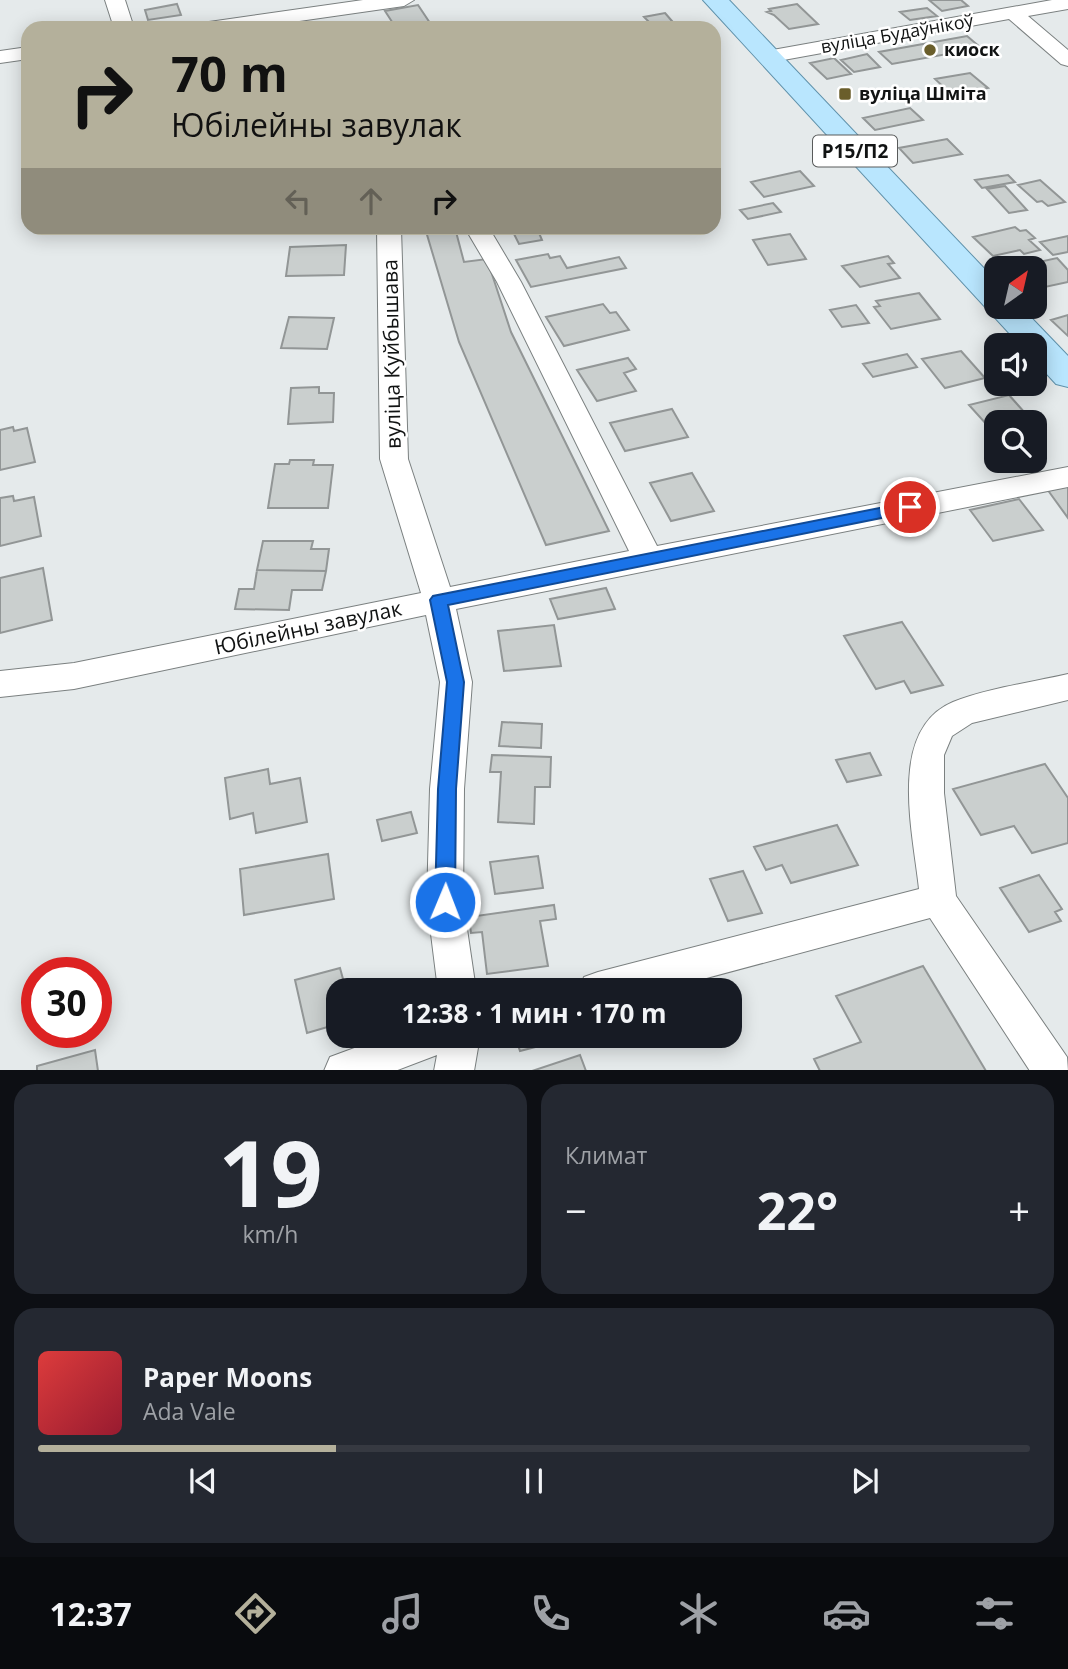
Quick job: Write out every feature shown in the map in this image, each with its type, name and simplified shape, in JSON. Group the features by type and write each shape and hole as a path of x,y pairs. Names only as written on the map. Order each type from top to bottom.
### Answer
{"main road":[{"name":"Р15/П2","path":"715,0 984,287"},
{"path":"1015,319 1066,372"}],"street":[{"path":"115,0 122,21"},
{"path":"253,21 366,3 404,0"},
{"path":"979,0 1004,14 1068,60"},
{"path":"366,3 370,21"},
{"name":"вуліца Будаўнікоў","path":"767,57 1068,3"},
{"path":"0,57 21,54"},
{"name":"вуліца Куйбышава","path":"389,235 394,458 439,600 456,682 447,789 445,902 455,978"},
{"path":"482,235 509,282 648,558"},
{"name":"Юбілейны завулак","path":"0,684 74,676 648,558 1068,477"},
{"path":"1053,1070 937,900 927,793 927,755 939,727 963,712 1068,687"},
{"path":"643,978 937,900"},
{"path":"344,1070 404,1048"},
{"path":"454,1070 458,1048"}],"building":[{"path":"929,0 961,0 968,6 942,11"},
{"path":"177,4 181,15 148,20 145,10"},
{"path":"797,4 818,24 789,29 767,12 771,11 769,9"},
{"path":"418,5 429,21 391,21 385,11"},
{"path":"927,8 937,16 910,20 900,12"},
{"path":"665,13 672,21 648,21 644,17"},
{"name":"киоск","path":"967,36 981,48 892,64 879,52"},
{"path":"867,54 880,67 854,72 841,60"},
{"path":"834,58 851,74 827,79 810,63"},
{"path":"970,73 988,88 952,95 935,79"},
{"path":"910,108 923,120 875,130 863,118"},
{"path":"947,139 962,154 913,163 899,148"},
{"path":"800,171 814,186 764,197 751,182"},
{"path":"1008,175 1015,182 982,188 975,180"},
{"path":"1040,180 1065,202 1048,206 1042,201 1037,202 1018,185"},
{"path":"1005,186 1027,210 1009,213 987,189"},
{"path":"773,203 781,212 748,219 740,210"},
{"path":"1015,227 1020,231 1026,230 1035,238 1029,240 1040,250 1024,254 1020,250 993,256 973,237"},
{"path":"790,234 806,259 768,265 753,240"},
{"path":"427,235 457,235 464,262 487,259 511,332 609,531 546,545 459,342"},
{"path":"514,235 540,235 542,240 519,244"},
{"path":"1068,236 1068,252 1053,255 1040,242"},
{"path":"346,245 344,275 286,276 290,247"},
{"path":"548,254 550,258 560,256 567,268 619,257 626,268 531,287 516,260"},
{"path":"888,256 894,263 888,264 900,278 860,287 842,266"},
{"path":"1057,258 1068,270 1068,282 1047,287 1047,260"},
{"path":"919,293 940,319 891,329 874,307 880,306 876,301"},
{"path":"603,304 610,313 616,312 629,330 564,346 546,317"},
{"path":"856,305 869,323 842,327 830,310"},
{"path":"1068,315 1068,336 1051,320"},
{"path":"289,317 334,318 327,349 281,348"},
{"path":"961,351 984,378 945,388 922,359"},
{"path":"907,354 917,367 873,377 863,364"},
{"path":"628,358 636,369 624,373 636,391 597,401 577,370"},
{"path":"319,387 319,393 334,393 333,422 288,424 291,388"},
{"path":"1010,396 1022,410 984,410 984,422 969,405"},
{"path":"672,409 688,437 625,451 610,423"},
{"path":"13,427 14,431 27,428 35,462 0,470 0,430"},
{"path":"290,460 314,460 313,465 333,465 328,508 268,508 275,464 289,464"},
{"path":"692,473 714,511 671,521 650,483"},
{"path":"1068,485 1068,518 1047,489"},
{"path":"13,496 14,501 34,497 41,536 0,546 0,498"},
{"path":"1019,499 1043,530 993,541 970,510"},
{"path":"263,541 313,541 311,549 329,549 326,571 257,570"},
{"path":"43,568 52,620 0,633 0,578"},
{"path":"257,570 326,571 322,590 292,590 289,610 235,609 239,589 254,589"},
{"path":"606,588 615,609 558,619 550,599"},
{"path":"902,622 943,685 911,693 904,681 876,689 844,636"},
{"path":"554,625 561,666 504,671 498,631"},
{"path":"502,722 542,724 541,748 499,746"},
{"path":"870,753 881,775 847,782 836,760"},
{"path":"492,755 551,757 550,787 535,787 534,824 498,822 501,772 490,772"},
{"path":"1045,764 1068,798 1068,843 1032,853 1014,826 981,835 953,789"},
{"path":"268,769 270,784 300,778 307,822 256,833 253,813 230,819 225,778"},
{"path":"411,812 417,833 382,841 377,820"},
{"path":"837,825 858,865 791,883 782,865 766,870 754,847"},
{"path":"328,854 334,899 244,915 240,869"},
{"path":"538,856 543,888 495,894 490,862"},
{"path":"743,871 762,913 728,921 710,879"},
{"path":"1039,875 1062,909 1055,912 1061,921 1029,932 1000,888"},
{"path":"554,905 556,919 540,921 548,966 487,974 482,932 471,933 469,917"},
{"path":"923,966 985,1070 820,1070 814,1059 861,1042 836,996"},
{"path":"340,968 343,978 326,978 326,1027 307,1033 295,980"},
{"path":"95,1050 98,1070 37,1070 37,1066"},
{"path":"580,1055 586,1070 535,1070"}],"place":[{"name":"киоск","path":"930,50"},
{"name":"вуліца Шміта","path":"845,94"}],"route":[{"path":"445,902 447,789 456,682 439,600 910,507"}]}
